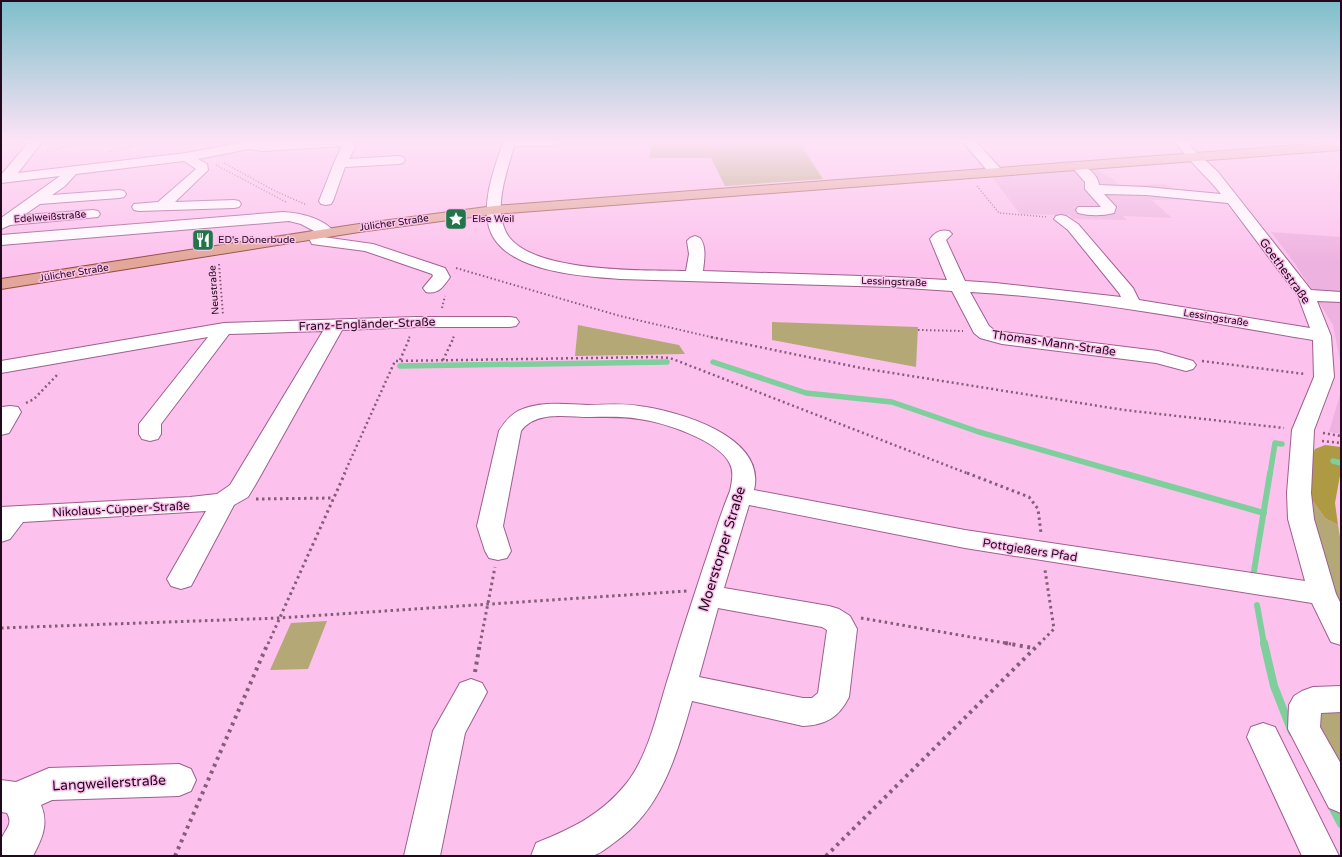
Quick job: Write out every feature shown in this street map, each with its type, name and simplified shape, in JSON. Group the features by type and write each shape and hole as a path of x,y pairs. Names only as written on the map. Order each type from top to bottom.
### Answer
{"main road":[{"name":"Jülicher Straße","path":"1,284 321,234 494,210 857,182"}],"street":[{"name":"Edelweißstraße","path":"4,223 61,182"},
{"path":"163,205 189,182"},
{"path":"326,201 333,182"},
{"name":"Lessingstraße","path":"497,182 494,210 497,231 506,243 523,254 545,264 600,273 958,285 1073,296 1132,304 1322,336"},
{"path":"1083,210 1109,210 1109,207 1092,189 1092,182"},
{"name":"Goethestraße","path":"1218,182 1306,295 1322,336 1324,376 1303,430 1299,493 1301,519 1322,594 1341,634"},
{"path":"1092,189 1146,191 1231,199"},
{"name":"Edelweißstraße","path":"38,200 119,194"},
{"path":"140,207 163,205 234,204"},
{"name":"Edelweißstraße","path":"4,223 93,214"},
{"path":"1,240 283,216 300,218 321,228 321,234 317,241 367,247 439,271 442,277 432,288"},
{"path":"1061,220 1073,227 1127,292 1132,304"},
{"name":"Thomas-Mann-Straße","path":"944,234 938,240 958,285 981,329 987,334 1002,338 1158,358 1186,365"},
{"path":"694,276 697,254 695,242"},
{"path":"1306,295 1341,297"},
{"name":"Franz-Engländer-Straße","path":"1,367 224,329 417,322 510,322"},
{"name":"Nikolaus-Cüpper-Straße","path":"6,521 190,505 225,500 239,491 245,482 336,325"},
{"path":"150,434 150,424 224,329"},
{"name":"Moerstorper Straße","path":"498,551 490,526 510,431 513,423 524,415 532,413 620,410 640,412 666,418 690,426 712,436 728,448 740,461 744,478 740,495 708,592 661,750 648,782 623,814 593,837 567,851 549,856"},
{"name":"Pottgießers Pfad","path":"740,495 965,539 1322,594"},
{"name":"Nikolaus-Cüpper-Straße","path":"181,579 225,500"},
{"path":"681,686 803,712 814,712 822,709 829,704 833,697 842,630 840,624 830,617 708,592"},
{"path":"422,856 449,731 471,692"},
{"path":"1341,699 1313,700 1305,706 1304,729 1341,798"},
{"path":"1263,737 1321,856"},
{"name":"Langweilerstraße","path":"12,856 26,833 27,815 10,798 49,784 179,780"}],"path":[{"path":"246,182 292,205"},
{"path":"260,182 311,207"},
{"path":"973,182 999,213 1040,216 1061,220"},
{"name":"Neustraße","path":"219,251 224,329"},
{"path":"451,266 547,296 620,316 737,343 861,368 1124,410 1303,430"},
{"path":"432,288 446,296 437,322"},
{"path":"400,360 417,322"},
{"path":"443,360 460,322"},
{"path":"918,330 972,331 981,329"},
{"path":"6,420 34,399 77,354"},
{"path":"175,856 279,618 395,361 655,357 670,358 1029,497 1038,507 1042,552 1054,629 826,856"},
{"path":"1186,365 1205,361 1324,376"},
{"path":"225,500 334,498"},
{"path":"471,692 498,551"},
{"path":"1,628 279,618 708,592"},
{"path":"830,617 840,614 1034,648"}],"shaded area":[{"path":"723,182 781,182 725,186"},
{"path":"996,182 1116,182 1120,186 1165,184 1191,199 1152,200 1172,218 1123,216 1127,220 1073,219 1069,215 1020,214"},
{"path":"1271,232 1341,237 1341,366 1333,325 1296,265"},
{"path":"772,322 918,327 916,367 772,340"},
{"path":"578,325 679,345 685,354 575,356"},
{"path":"1341,391 1341,434 1329,432"},
{"path":"1325,445 1341,447 1341,470 1335,503 1338,525 1325,518 1311,498 1312,457 1315,449"},
{"path":"1311,498 1325,518 1338,525 1341,543 1341,611 1317,546"},
{"path":"327,621 308,669 270,670 291,623"},
{"path":"1341,710 1341,771 1317,734 1318,718 1325,711"}],"waterway":[{"path":"400,366 667,362"},
{"path":"713,362 806,393 892,402 979,432 1126,474"},
{"path":"1270,474 1275,443 1282,444"},
{"path":"1333,461 1341,463"},
{"path":"1123,473 1263,513"},
{"path":"1263,513 1270,473"},
{"path":"1254,571 1263,513"},
{"path":"1257,605 1264,644"},
{"path":"1264,643 1274,686 1292,732"},
{"path":"1331,805 1341,824"}],"place":[{"name":"Else Weil","path":"456,219"},
{"name":"ED's Dönerbude","path":"203,240"}]}
